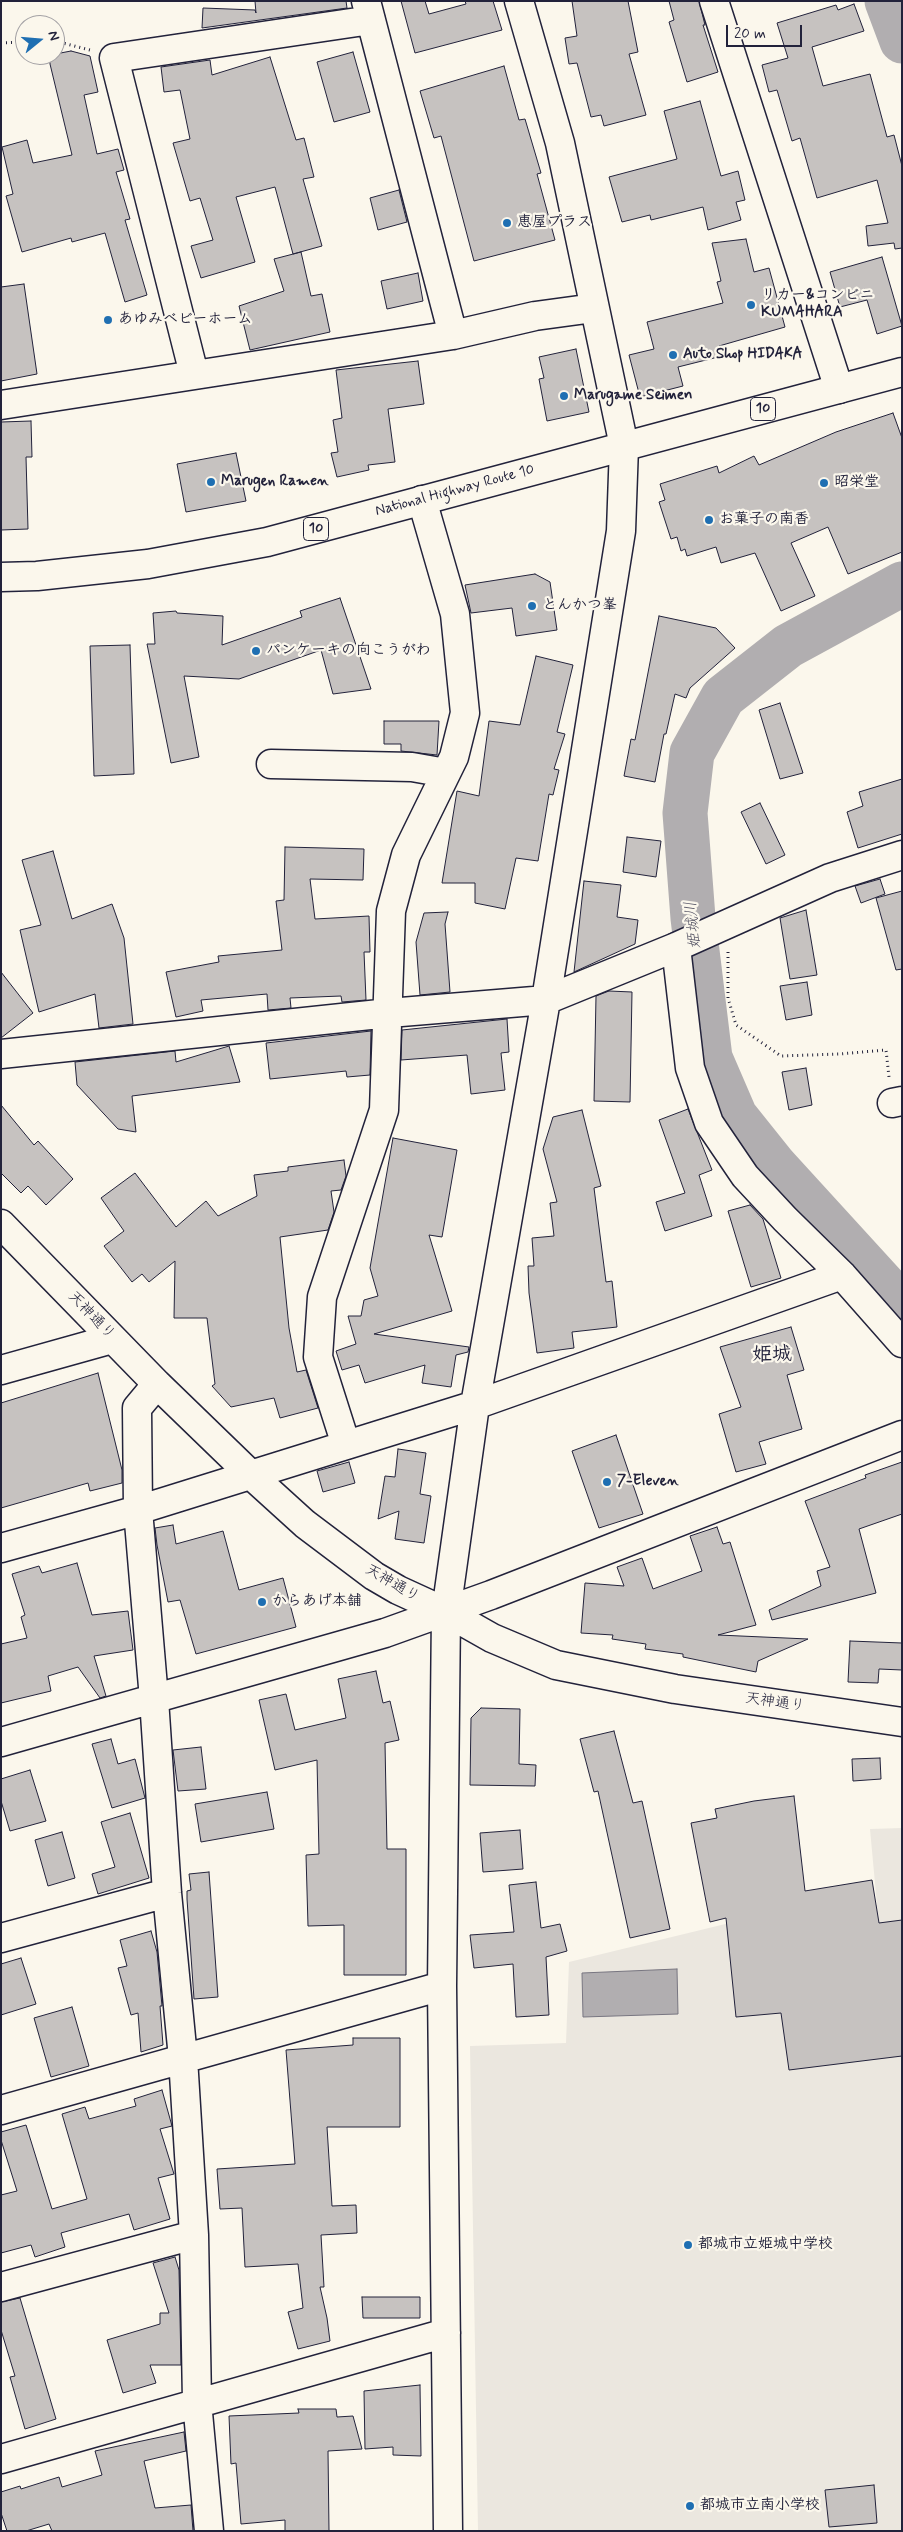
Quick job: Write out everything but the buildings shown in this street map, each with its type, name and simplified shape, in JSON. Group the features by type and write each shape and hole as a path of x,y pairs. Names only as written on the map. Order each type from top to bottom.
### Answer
{"main road":[{"path":"448,2531 442,1986 446,1612 475,1405 546,1000 621,531 624,446 560,143 519,1"},
{"path":"714,1 839,389"},
{"path":"194,374 114,58 369,11 453,335"},
{"path":"1,405 453,335 536,316 594,308"},
{"name":"National Highway Route 10","path":"1,577 37,576 148,564 267,542 902,372"},
{"path":"346,1445 318,1357 322,1297 384,1110 389,1013 391,911 406,854 454,757 466,713 455,614 422,500"},
{"path":"271,764 412,767 446,773"},
{"path":"1,1054 389,1013 546,1000 678,946 830,878 902,855"},
{"path":"678,946 690,1068 709,1123 745,1176 785,1219 842,1275 902,1343"},
{"name":"天神通り","path":"1,1224 157,1384 305,1524 374,1576 407,1595 446,1612 492,1638 556,1665 675,1689 902,1722"},
{"path":"1,1548 138,1510 475,1405 842,1275"},
{"path":"1,1370 112,1338"},
{"path":"157,1384 137,1408 138,1510 154,1699 167,1892 183,2058 194,2235 197,2402 209,2531"},
{"path":"1,1742 385,1633 446,1612 902,1435"},
{"path":"1,1938 167,1892"},
{"path":"1,2110 442,1986"},
{"path":"1,2287 194,2235"},
{"path":"1,2459 446,2333"}],"path":[{"path":"1,42 15,42"},
{"path":"65,44 114,58"},
{"path":"723,926 728,998 736,1024 781,1056 886,1050 897,1102"}],"shaded area":[{"name":"都城市立姫城中学校","path":"902,1828 902,2531 478,2531 470,2046 566,2043 569,1962 750,1918 877,1905 870,1829"},
{"path":"677,1969 678,2014 583,2017 582,1973"}],"waterway":[{"name":"姫城川","path":"887,1 902,41"},
{"name":"姫城川","path":"902,584 788,646 723,697 692,753 685,813 693,918 710,1058 735,1116 775,1166 902,1305"}],"place":[{"name":"恵屋プラス","path":"507,223"},
{"name":"リカー&コンビニ KUMAHARA","path":"751,305"},
{"name":"あゆみベビーホーム","path":"108,320"},
{"name":"Auto Shop HIDAKA","path":"673,355"},
{"name":"Marugame Seimen","path":"564,396"},
{"name":"Marugen Ramen","path":"211,482"},
{"name":"昭栄堂","path":"824,483"},
{"name":"お菓子の南香","path":"709,520"},
{"name":"とんかつ峯","path":"532,606"},
{"name":"パンケーキの向こうがわ","path":"256,651"},
{"name":"7-Eleven","path":"607,1482"},
{"name":"からあげ本舗","path":"262,1602"},
{"name":"都城市立姫城中学校","path":"688,2245"},
{"name":"都城市立南小学校","path":"690,2506"}],"district":[{"name":"姫城","path":"772,1356"}]}
